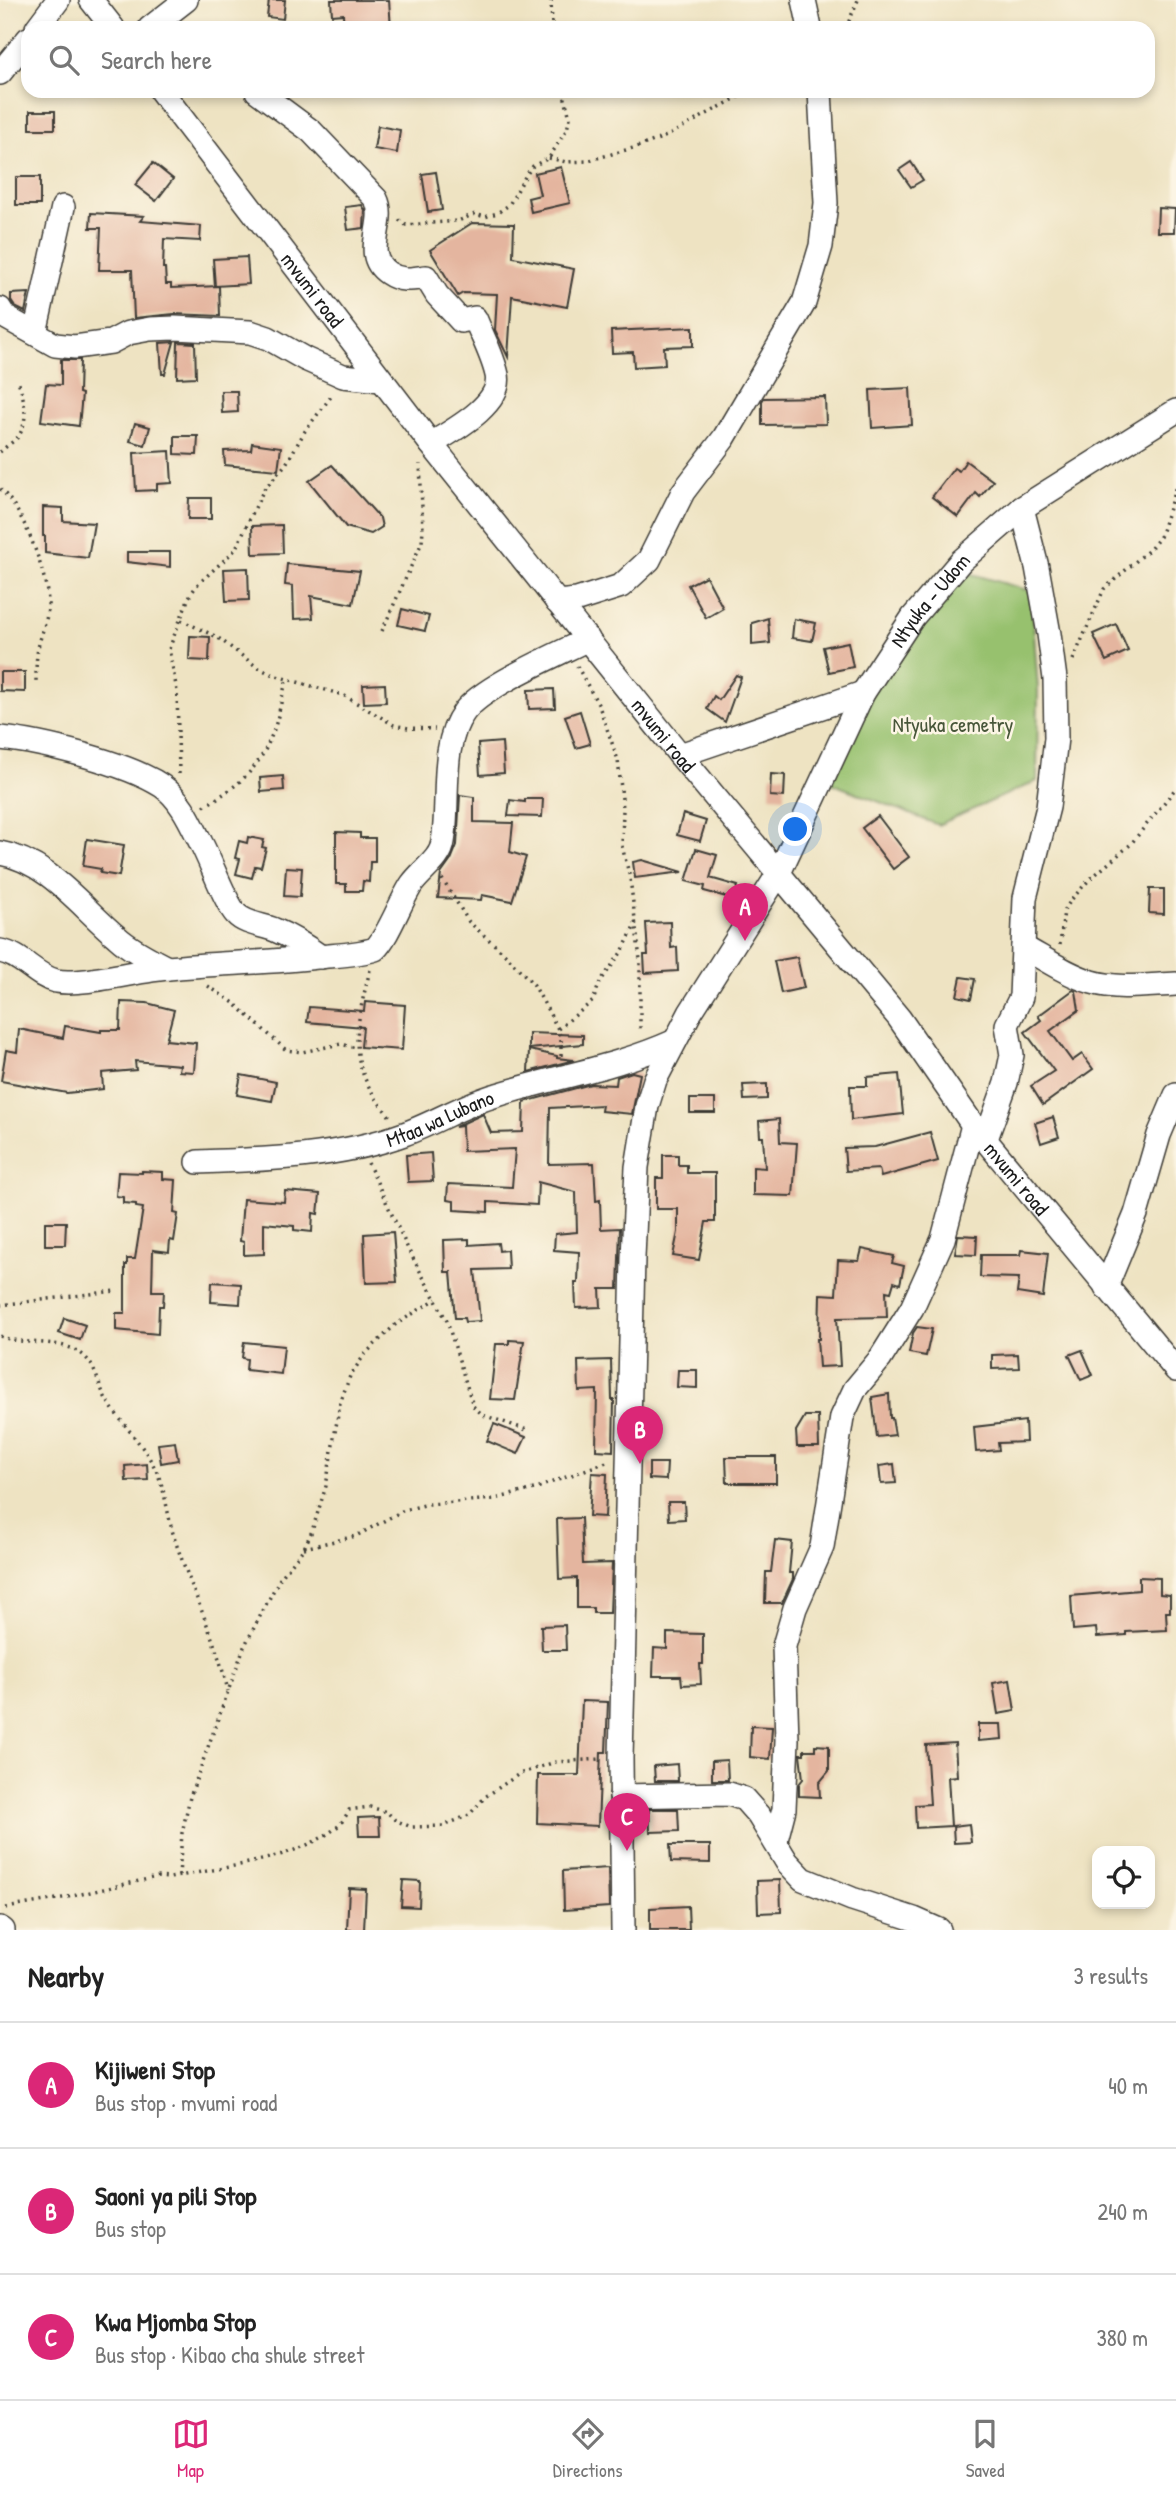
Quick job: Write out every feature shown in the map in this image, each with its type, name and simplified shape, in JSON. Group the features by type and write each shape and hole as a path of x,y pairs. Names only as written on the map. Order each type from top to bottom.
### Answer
{"street":[{"path":"42,21 58,0"},
{"path":"91,0 108,21"},
{"path":"159,21 186,0"},
{"path":"804,0 808,21"},
{"path":"0,73 21,48"},
{"name":"mvumi road","path":"166,98 425,436 680,755 899,1018 980,1132 1176,1370"},
{"path":"266,98 311,131 376,199 380,207 374,249 381,268 392,276 407,281 426,277 437,295 461,321 475,318 498,377 496,391 480,410 425,436"},
{"path":"557,602 577,600 621,586 649,560 683,492 724,438 804,303 821,246 826,203 820,98"},
{"path":"35,333 63,207"},
{"path":"0,309 5,317 55,345 111,342 128,332 150,329 250,332 268,338 343,376 381,380"},
{"name":"Ntyuka - Udom","path":"618,1929 630,1328 637,1167 647,1106 656,1080 675,1041 779,873 863,693 895,641 936,588 986,537 1022,508 1176,411"},
{"path":"776,1840 784,1809 784,1646 795,1608 822,1547 842,1417 855,1389 880,1359 912,1308 943,1239 980,1132 1006,1083 1012,1055 1007,1025 1021,996 1025,898 1051,791 1057,716 1046,611 1022,508"},
{"path":"0,951 12,954 56,981 76,981 167,968 278,962 368,951 379,946 411,885 439,855 443,843 445,793 453,729 465,709 490,689 588,639"},
{"path":"680,755 863,693"},
{"path":"0,738 23,740 101,761 163,787 182,808 209,858 233,912 241,918 303,944 321,957"},
{"path":"0,853 27,863 50,877 118,939 167,968"},
{"path":"1023,947 1068,972 1093,982 1134,986 1176,984"},
{"name":"Mtaa wa Lubano","path":"198,1162 304,1155 405,1134 488,1097 642,1056 675,1041"},
{"path":"1106,1287 1136,1214 1158,1135 1176,1095"},
{"path":"621,1796 729,1794 744,1799 776,1840 787,1862 803,1879 939,1930"}],"path":[{"path":"551,0 552,21"},
{"path":"849,21 858,0"},
{"path":"549,159 570,118 565,98"},
{"path":"380,207 406,225 458,221 475,214 485,217 509,205 533,166 549,159 566,162 587,161 640,146 667,136 736,98"},
{"path":"287,679 271,738 256,765 243,781 182,808 177,691 169,649 189,597 197,585 235,550 260,495 286,464 343,376"},
{"path":"0,452 19,436 23,422 26,408 18,381"},
{"path":"383,631 422,542 425,436"},
{"path":"1072,666 1094,607 1104,589 1150,550 1160,537 1176,486"},
{"path":"0,489 15,505 33,546 48,601 47,618 37,651 36,681"},
{"path":"181,620 217,637 257,667 287,679 343,695 394,725 453,729"},
{"path":"566,650 599,706 618,760 623,808 622,846 630,878 636,923 642,1056"},
{"path":"1056,964 1064,910 1089,880 1130,845 1176,788"},
{"path":"427,866 444,881 469,922 534,985 561,1039 561,1078"},
{"path":"558,1029 593,1000 600,982 623,950 636,923"},
{"path":"379,946 357,1024 356,1048 361,1070 372,1093 405,1134"},
{"path":"203,984 234,1003 286,1050 302,1052 341,1044 356,1048"},
{"path":"359,1145 409,1251 436,1298 457,1347 473,1406 483,1415 530,1432"},
{"path":"0,1305 115,1291"},
{"path":"179,1876 182,1833 190,1797 244,1647 279,1580 304,1548 326,1486 340,1403 349,1376 365,1354 395,1325 436,1298"},
{"path":"0,1336 65,1347 82,1354 93,1367 109,1404 154,1466 161,1483 176,1544 216,1645 229,1693"},
{"path":"304,1548 356,1536 404,1510 443,1503 495,1499 534,1489 628,1454"},
{"path":"0,1909 156,1877 179,1876 273,1858 318,1839 339,1826 349,1810 370,1807 387,1812 411,1827 443,1826 469,1815 485,1797 519,1774 555,1762 621,1758"}],"green space":[{"name":"Ntyuka cemetry","path":"965,572 1031,591 1038,690 1037,781 938,825 831,783 867,696"}],"building":[{"path":"269,0 285,0 283,19 267,17"},
{"path":"331,0 389,0 390,21 344,21 343,14 332,15"},
{"path":"30,111 55,111 55,129 30,129"},
{"path":"378,126 400,130 397,153 374,149"},
{"path":"911,162 923,180 911,187 899,170"},
{"path":"153,163 173,179 156,201 135,185"},
{"path":"561,167 570,203 531,212 528,198 540,195 535,173"},
{"path":"436,172 442,210 428,212 422,174"},
{"path":"16,177 40,177 40,205 16,205"},
{"path":"362,205 365,210 364,228 348,230 345,207"},
{"path":"1158,208 1175,209 1174,232 1157,232"},
{"path":"91,213 144,216 140,221 201,226 200,241 164,239 163,268 166,284 171,284 171,288 219,286 220,316 174,314 134,318 132,270 99,270 101,228 90,228"},
{"path":"472,223 514,224 513,257 574,269 567,307 512,296 508,357 495,330 497,294 463,293 458,296 430,250"},
{"path":"247,257 249,284 215,286 213,259"},
{"path":"29,293 25,312 15,307 11,294"},
{"path":"693,327 693,346 664,347 665,365 634,367 633,352 612,353 611,331"},
{"path":"174,342 165,374 162,374 160,343"},
{"path":"178,342 195,343 196,377 177,378"},
{"path":"61,360 80,360 79,393 82,394 79,426 41,421 46,384 61,385"},
{"path":"910,388 912,425 872,428 870,390"},
{"path":"221,391 237,391 238,412 222,413"},
{"path":"825,397 826,424 762,425 764,398"},
{"path":"135,423 150,427 145,445 130,441"},
{"path":"175,436 198,436 197,455 175,454"},
{"path":"252,443 281,447 278,470 225,465 224,451 251,450"},
{"path":"170,451 172,483 157,484 157,490 136,491 134,453"},
{"path":"966,461 993,481 980,497 976,493 958,517 932,497 954,468 959,471"},
{"path":"332,465 380,518 382,527 371,534 346,527 309,481"},
{"path":"189,498 211,498 211,519 188,519"},
{"path":"43,507 63,508 63,521 94,523 88,558 45,553"},
{"path":"282,525 283,553 253,554 252,526"},
{"path":"127,552 170,552 170,567 127,562"},
{"path":"287,564 360,571 353,604 311,596 313,618 294,619 293,586 285,585"},
{"path":"248,568 249,600 226,601 224,569"},
{"path":"706,576 723,608 706,618 688,585"},
{"path":"402,609 429,616 425,631 398,625"},
{"path":"768,618 770,643 752,645 752,623"},
{"path":"794,619 816,623 812,641 792,638"},
{"path":"1116,624 1128,651 1106,661 1093,634"},
{"path":"190,636 210,637 209,661 189,660"},
{"path":"848,642 853,667 829,672 823,647"},
{"path":"0,672 25,672 25,692 0,691"},
{"path":"736,675 741,677 725,722 707,709 714,696 719,700"},
{"path":"385,684 386,702 364,703 363,685"},
{"path":"554,689 555,708 529,709 528,690"},
{"path":"580,711 590,744 576,748 565,716"},
{"path":"502,742 504,773 480,775 478,744"},
{"path":"771,774 785,775 784,797 770,796"},
{"path":"283,776 284,790 261,792 260,778"},
{"path":"460,795 474,797 474,822 513,823 510,852 526,857 512,901 482,895 481,900 438,898 441,874 457,845"},
{"path":"525,799 543,799 542,817 508,816 510,800 525,802"},
{"path":"683,814 706,821 700,841 677,835"},
{"path":"878,816 909,857 893,869 862,828"},
{"path":"336,832 360,833 360,838 375,838 375,862 370,862 369,882 363,881 362,891 346,891 346,884 336,884"},
{"path":"248,837 264,840 262,847 266,848 261,867 255,866 252,878 236,874 240,859 235,858 239,841 247,843"},
{"path":"87,839 124,845 119,876 100,873 101,869 83,866"},
{"path":"696,849 717,855 710,878 738,886 734,899 704,891 705,886 686,881"},
{"path":"642,860 683,872 635,878 633,862"},
{"path":"286,867 302,868 300,897 284,896"},
{"path":"1150,889 1164,889 1164,914 1149,913"},
{"path":"670,922 671,948 677,947 678,971 645,973 644,955 648,955 646,923"},
{"path":"797,957 804,988 781,993 774,961"},
{"path":"961,977 975,979 971,999 957,996"},
{"path":"1073,990 1076,991 1079,1010 1050,1031 1072,1061 1082,1054 1093,1069 1043,1105 1031,1086 1054,1071 1025,1032 1041,1020 1038,1016"},
{"path":"121,1002 147,1003 174,1010 166,1040 196,1043 194,1072 179,1071 180,1065 135,1061 136,1070 102,1073 103,1089 67,1093 1,1081 6,1050 17,1052 19,1029 63,1038 65,1026 101,1032 120,1030"},
{"path":"365,1002 405,1005 402,1050 361,1047 363,1027 307,1022 309,1007 364,1011"},
{"path":"529,1033 583,1035 583,1044 529,1049"},
{"path":"529,1050 557,1058 574,1060 528,1072"},
{"path":"632,1072 640,1074 632,1114 601,1111 602,1105 550,1108 549,1164 594,1163 601,1229 620,1228 618,1289 600,1289 601,1307 576,1308 575,1283 578,1283 579,1252 554,1250 555,1234 577,1232 576,1192 538,1182 537,1205 488,1202 488,1212 454,1210 454,1201 447,1200 448,1184 512,1187 515,1149 463,1151 462,1126 455,1127 483,1114 491,1133 523,1132 524,1102 591,1084 616,1085 617,1077"},
{"path":"899,1074 903,1114 851,1120 850,1086 867,1086 867,1077"},
{"path":"241,1075 276,1082 272,1101 237,1095"},
{"path":"767,1084 767,1099 744,1100 743,1085"},
{"path":"690,1099 715,1099 715,1113 690,1113"},
{"path":"1053,1117 1059,1137 1041,1143 1035,1123"},
{"path":"779,1119 780,1142 797,1143 793,1196 753,1195 753,1167 765,1168 759,1121"},
{"path":"930,1132 938,1161 881,1177 879,1169 846,1171 844,1148 875,1147"},
{"path":"431,1153 433,1181 408,1182 406,1155"},
{"path":"663,1155 678,1155 678,1165 687,1165 687,1173 715,1173 715,1222 706,1222 699,1260 673,1256 678,1232 678,1209 656,1209 656,1178 663,1178"},
{"path":"118,1172 163,1172 163,1179 176,1180 174,1213 178,1214 174,1241 170,1240 169,1252 153,1250 152,1291 164,1291 163,1306 159,1306 158,1334 116,1330 116,1313 125,1313 125,1265 127,1259 135,1259 143,1208 136,1207 136,1204 123,1203 123,1197 116,1196"},
{"path":"285,1191 320,1194 318,1214 313,1213 312,1232 294,1230 294,1226 264,1223 264,1254 244,1255 244,1242 240,1241 243,1199 284,1202"},
{"path":"45,1222 66,1222 65,1245 45,1245"},
{"path":"393,1232 397,1282 366,1283 364,1234"},
{"path":"958,1235 977,1236 976,1255 955,1254"},
{"path":"469,1239 469,1245 498,1243 499,1251 507,1250 508,1269 475,1270 480,1321 465,1322 464,1318 455,1318 451,1272 445,1272 444,1240"},
{"path":"862,1249 894,1256 892,1263 904,1266 900,1284 894,1282 891,1292 886,1291 887,1317 837,1318 840,1366 819,1367 817,1339 820,1294 836,1295 838,1260 859,1261"},
{"path":"1021,1250 1048,1253 1043,1297 1017,1293 1019,1278 980,1277 981,1255 1020,1255"},
{"path":"212,1282 241,1284 240,1304 211,1302"},
{"path":"64,1318 85,1325 80,1340 59,1333"},
{"path":"917,1327 932,1329 926,1356 909,1353"},
{"path":"509,1340 524,1341 515,1400 490,1399 496,1344 509,1344"},
{"path":"244,1342 284,1346 281,1374 246,1370 247,1359 242,1358"},
{"path":"1082,1350 1093,1375 1081,1380 1069,1355"},
{"path":"1018,1354 1019,1368 992,1369 992,1355"},
{"path":"611,1360 614,1400 613,1451 596,1450 597,1390 579,1391 578,1361"},
{"path":"678,1370 697,1370 697,1388 677,1387"},
{"path":"889,1394 890,1418 895,1435 877,1437 872,1397"},
{"path":"805,1416 818,1416 819,1447 797,1447 796,1431"},
{"path":"1025,1421 1026,1442 998,1443 999,1450 976,1452 974,1427"},
{"path":"494,1424 526,1437 518,1454 487,1441"},
{"path":"175,1442 178,1460 161,1463 158,1444"},
{"path":"726,1457 776,1457 776,1483 727,1483"},
{"path":"649,1463 667,1463 666,1480 649,1479"},
{"path":"147,1464 148,1480 126,1481 125,1466"},
{"path":"894,1464 896,1483 881,1484 879,1466"},
{"path":"592,1473 607,1474 605,1517 589,1516"},
{"path":"668,1502 684,1502 685,1519 669,1520"},
{"path":"581,1518 583,1564 612,1563 610,1613 593,1613 593,1608 577,1608 577,1578 559,1579 557,1519"},
{"path":"775,1540 792,1542 789,1573 793,1573 793,1579 782,1603 765,1603 766,1572 771,1572"},
{"path":"1139,1577 1160,1578 1160,1594 1170,1595 1170,1612 1166,1612 1167,1630 1097,1637 1096,1628 1073,1630 1071,1596 1139,1590"},
{"path":"565,1625 566,1650 542,1650 541,1626"},
{"path":"667,1633 703,1634 701,1684 682,1685 681,1676 653,1676 654,1648 667,1649"},
{"path":"1010,1680 1015,1711 998,1714 993,1683"},
{"path":"582,1701 608,1702 606,1752 601,1752 598,1826 537,1823 538,1775 579,1775"},
{"path":"978,1724 1001,1724 1002,1739 978,1741"},
{"path":"751,1726 772,1727 770,1759 750,1757"},
{"path":"955,1743 957,1776 948,1777 951,1826 916,1828 915,1805 930,1804 926,1745"},
{"path":"815,1745 829,1746 829,1771 819,1783 820,1797 799,1796 799,1784 803,1779 800,1754 804,1754 804,1750 815,1750"},
{"path":"727,1760 728,1780 712,1780 712,1761"},
{"path":"677,1764 678,1781 655,1781 654,1766"},
{"path":"649,1809 678,1809 679,1831 650,1832"},
{"path":"379,1817 380,1836 359,1836 358,1818"},
{"path":"969,1824 971,1842 954,1843 953,1826"},
{"path":"670,1845 710,1845 710,1863 671,1862"},
{"path":"608,1868 609,1907 564,1910 563,1871"},
{"path":"403,1880 420,1881 419,1907 401,1906"},
{"path":"780,1880 781,1912 758,1913 757,1881"},
{"path":"349,1888 366,1889 364,1930 347,1930"},
{"path":"688,1906 689,1930 650,1930 650,1908"}],"place":[{"name":"Kijiweni Stop","path":"745,941"},
{"name":"Saoni ya pili Stop","path":"640,1464"},
{"name":"Kwa Mjomba Stop","path":"627,1851"}]}
